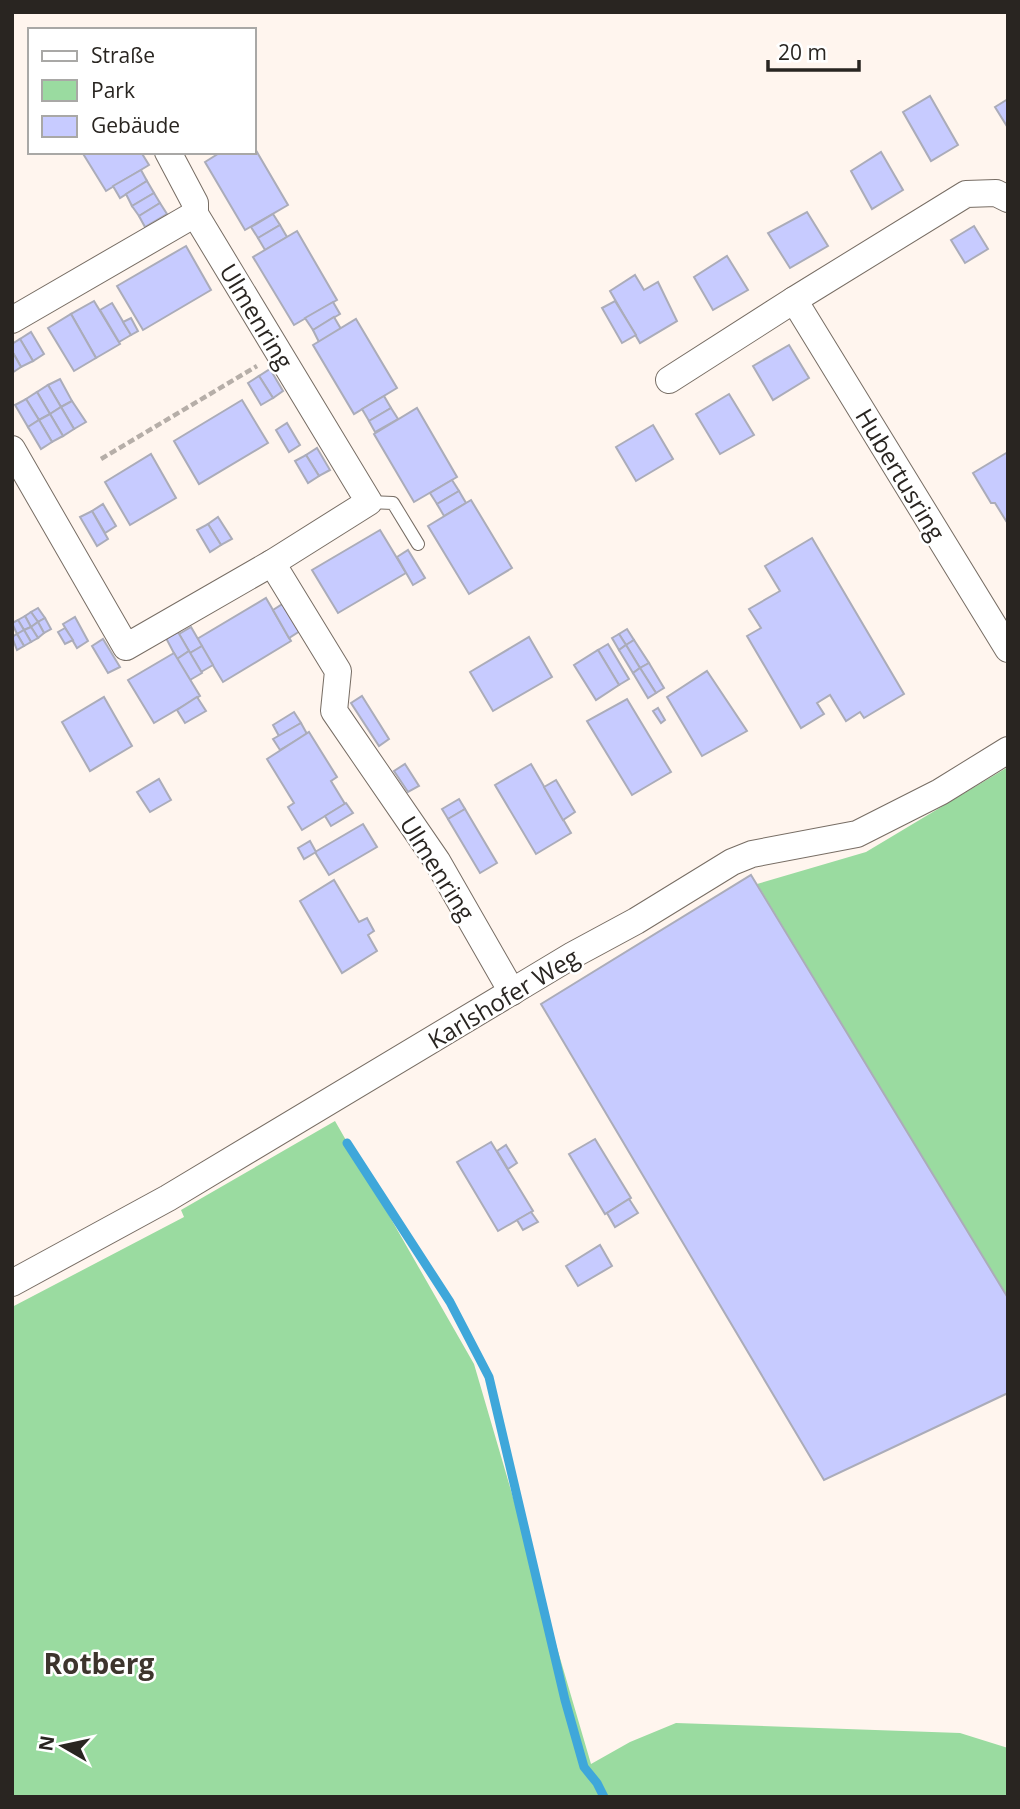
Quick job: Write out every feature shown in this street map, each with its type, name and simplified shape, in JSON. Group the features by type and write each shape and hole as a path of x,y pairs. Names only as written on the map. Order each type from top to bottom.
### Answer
{"street":[{"name":"Ulmenring","path":"169,154 195,203 195,214 369,502"},
{"path":"669,380 966,194 996,194 1008,199"},
{"path":"12,320 195,214"},
{"name":"Hubertusring","path":"794,300 1008,649"},
{"path":"12,449 127,647 369,502"},
{"name":"Ulmenring","path":"272,562 338,671 334,711 437,861 512,992"},
{"name":"Karlshofer Weg","path":"12,1283 169,1198 732,862 752,855 857,834 940,792 1008,750"}],"lane":[{"path":"369,502 393,503 418,544"}],"path":[{"path":"101,459 279,352"}],"green space":[{"path":"1008,767 1008,1298 757,884 866,852"},
{"path":"335,1121 474,1364 591,1764 630,1742 676,1723 960,1733 1008,1748 1008,1797 12,1797 12,1307 184,1217 181,1210"}],"building":[{"path":"930,96 958,145 931,161 903,112"},
{"path":"1008,99 1008,128 995,107"},
{"path":"256,150 288,205 245,230 205,162 218,154 256,154"},
{"path":"881,152 903,190 872,209 851,171"},
{"path":"83,154 142,154 149,165 106,191"},
{"path":"141,170 147,181 120,198 113,186"},
{"path":"147,181 154,193 132,206 126,194"},
{"path":"154,193 160,203 139,216 132,206"},
{"path":"160,203 167,214 145,227 139,216"},
{"path":"807,212 828,246 790,268 768,233"},
{"path":"273,214 280,225 258,238 251,227"},
{"path":"280,225 287,237 265,250 258,238"},
{"path":"974,226 988,249 965,263 951,240"},
{"path":"297,231 337,300 294,325 253,257"},
{"path":"186,246 211,290 143,330 117,286"},
{"path":"727,256 748,290 713,310 694,277"},
{"path":"635,275 644,290 658,282 677,321 640,343 610,291"},
{"path":"94,301 120,344 96,358 71,314"},
{"path":"615,301 636,335 622,343 602,308"},
{"path":"333,302 340,314 313,330 305,318"},
{"path":"112,303 131,335 119,342 100,310"},
{"path":"71,314 96,358 74,371 48,328"},
{"path":"334,317 341,329 319,342 313,330"},
{"path":"131,318 138,331 131,335 123,322"},
{"path":"356,319 397,388 354,414 313,345"},
{"path":"31,332 44,354 33,361 20,339"},
{"path":"20,339 33,361 21,367 12,351 12,344"},
{"path":"789,345 809,378 773,400 753,366"},
{"path":"12,351 21,367 12,373"},
{"path":"270,369 283,391 273,398 259,376"},
{"path":"259,376 273,398 261,405 248,383"},
{"path":"60,379 72,401 61,407 48,385"},
{"path":"48,385 61,407 50,414 37,392"},
{"path":"37,392 50,414 39,420 26,399"},
{"path":"729,394 754,435 720,454 696,414"},
{"path":"384,396 391,408 369,421 362,409"},
{"path":"26,399 39,420 28,427 15,405"},
{"path":"242,400 268,443 199,484 174,441"},
{"path":"72,401 86,422 74,429 61,407"},
{"path":"61,407 74,429 63,436 50,414"},
{"path":"391,408 398,419 375,432 369,421"},
{"path":"417,408 457,477 414,502 374,434"},
{"path":"50,414 63,436 52,442 39,420"},
{"path":"39,420 52,442 41,449 28,427"},
{"path":"287,423 300,445 289,452 276,430"},
{"path":"653,425 673,459 636,481 616,447"},
{"path":"317,448 330,470 319,476 306,455"},
{"path":"1008,452 1008,524 995,503 991,503 973,473"},
{"path":"151,454 176,498 130,525 105,482"},
{"path":"306,455 319,476 308,483 295,461"},
{"path":"452,480 459,491 437,504 430,493"},
{"path":"459,491 466,503 444,516 437,504"},
{"path":"471,500 512,568 469,594 428,526"},
{"path":"103,504 116,526 105,533 92,511"},
{"path":"92,511 108,539 97,546 80,517"},
{"path":"218,517 232,539 221,545 208,524"},
{"path":"208,524 221,545 210,552 197,530"},
{"path":"380,530 406,573 338,613 312,570"},
{"path":"812,538 904,694 864,718 860,712 846,721 830,695 817,703 824,714 801,728 747,636 761,628 749,609 780,591 765,566"},
{"path":"408,550 425,578 413,585 397,557"},
{"path":"266,598 291,641 223,682 197,639"},
{"path":"284,603 300,631 289,638 273,610"},
{"path":"38,608 45,618 38,622 31,612"},
{"path":"31,612 38,622 31,627 25,616"},
{"path":"25,616 31,627 24,630 18,620"},
{"path":"75,617 88,641 77,648 63,624"},
{"path":"45,618 51,629 44,633 38,622"},
{"path":"18,620 24,630 17,634 12,623"},
{"path":"38,622 44,633 38,638 31,627"},
{"path":"31,627 38,638 31,642 24,630"},
{"path":"191,627 202,646 190,653 179,634"},
{"path":"65,628 73,640 65,644 58,632"},
{"path":"627,629 634,640 626,645 619,634"},
{"path":"24,630 31,642 24,646 17,634"},
{"path":"178,632 189,651 177,659 166,638"},
{"path":"17,634 24,646 17,650 12,637"},
{"path":"619,634 626,645 619,650 612,638"},
{"path":"529,637 552,677 493,711 470,672"},
{"path":"103,639 120,667 108,673 92,646"},
{"path":"634,640 649,663 640,668 626,645"},
{"path":"608,644 629,679 619,685 598,650"},
{"path":"626,645 640,668 633,673 619,650"},
{"path":"202,646 213,665 201,672 190,653"},
{"path":"598,650 619,685 596,700 574,665"},
{"path":"189,651 202,673 190,680 177,659"},
{"path":"174,653 200,696 154,723 128,680"},
{"path":"649,663 664,688 656,693 640,668"},
{"path":"640,668 656,693 648,698 633,673"},
{"path":"707,671 747,731 702,756 667,697"},
{"path":"362,696 389,739 379,746 351,703"},
{"path":"104,697 132,746 90,771 62,722"},
{"path":"197,697 206,711 185,723 177,710"},
{"path":"627,699 671,772 632,795 587,721"},
{"path":"658,708 665,720 661,723 653,711"},
{"path":"294,712 301,723 279,736 273,725"},
{"path":"301,723 307,734 280,750 273,739"},
{"path":"309,732 337,777 331,781 345,804 302,830 288,807 294,803 267,759"},
{"path":"405,764 419,786 408,792 394,771"},
{"path":"531,764 571,833 536,854 495,785"},
{"path":"159,779 171,800 150,812 137,792"},
{"path":"556,780 575,812 563,820 544,787"},
{"path":"459,799 465,809 448,819 442,809"},
{"path":"346,803 353,813 331,826 325,816"},
{"path":"465,809 497,863 480,873 448,819"},
{"path":"363,824 377,847 329,875 315,852"},
{"path":"310,841 316,852 304,859 298,848"},
{"path":"751,875 1008,1298 1008,1393 824,1480 541,1004"},
{"path":"334,880 359,922 367,918 374,931 368,935 377,951 342,973 300,901"},
{"path":"595,1139 631,1198 605,1214 569,1154"},
{"path":"491,1142 533,1211 498,1231 457,1162"},
{"path":"506,1145 517,1163 508,1169 497,1151"},
{"path":"629,1199 638,1213 615,1227 607,1213"},
{"path":"531,1212 538,1222 523,1230 517,1220"},
{"path":"600,1245 612,1266 578,1286 566,1266"}],"waterway":[{"path":"347,1143 450,1302 489,1377 565,1700 584,1767 604,1797"}],"district":[{"name":"Rotberg","path":"99,1663"}]}
